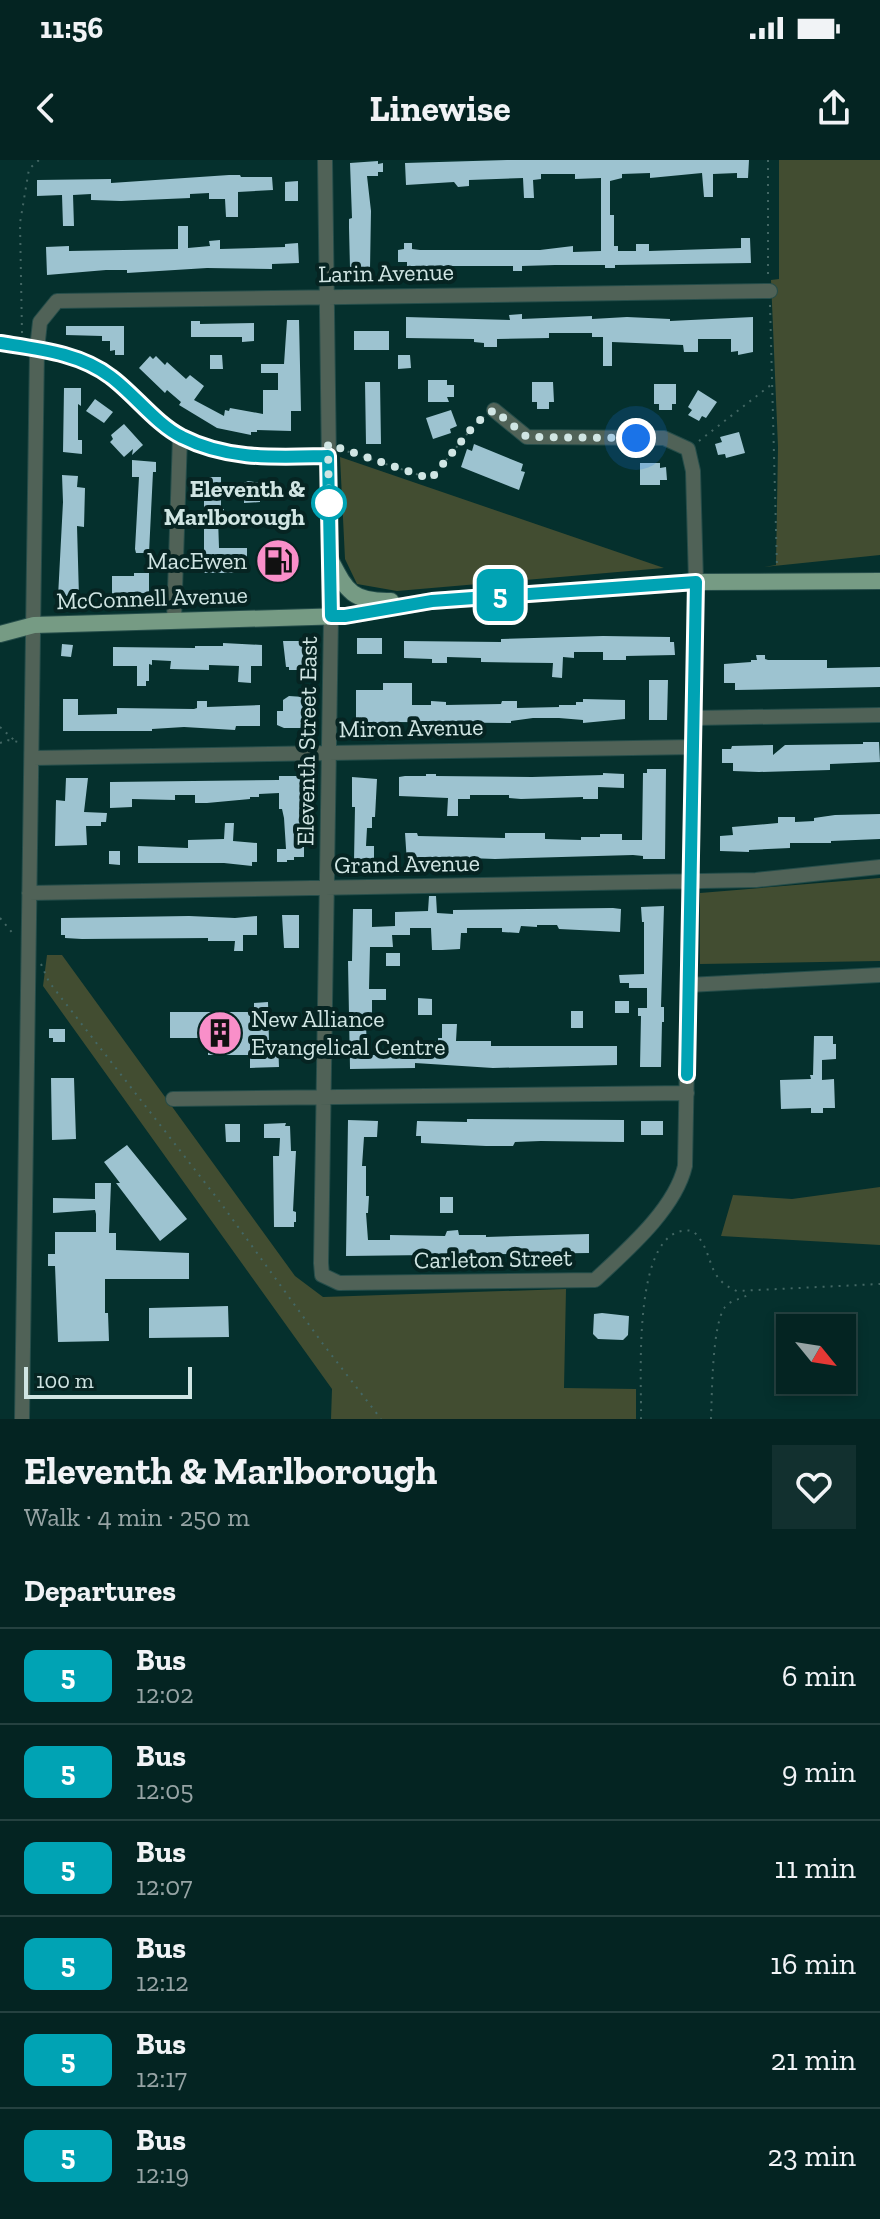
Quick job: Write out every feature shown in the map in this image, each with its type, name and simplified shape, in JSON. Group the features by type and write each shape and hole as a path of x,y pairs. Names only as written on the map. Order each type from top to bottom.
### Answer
{"main road":[{"path":"331,561 345,588 357,597 377,602 432,601"},
{"name":"McConnell Avenue","path":"0,634 34,625 345,616 432,601 696,582 880,581"}],"street":[{"name":"Eleventh Street East","path":"321,1227 331,616 325,160"},
{"name":"Larin Avenue","path":"22,1419 34,625 29,348 40,322 57,301 770,291"},
{"path":"0,343 76,358 110,375 180,436 212,449 248,457 328,450"},
{"path":"173,1099 687,1096 696,582 693,471 688,449 664,438 527,437 494,410"},
{"path":"174,621 180,436"},
{"path":"694,718 880,715"},
{"name":"Miron Avenue","path":"33,758 694,747"},
{"name":"Grand Avenue","path":"29,893 756,880 880,867"},
{"path":"688,985 880,975"},
{"name":"Carleton Street","path":"321,1227 322,1275 339,1283 595,1280 677,1190 685,1166 687,1096"}],"path":[{"path":"29,348 20,223 29,169 39,160"},
{"path":"768,160 778,581"},
{"path":"688,449 772,384"},
{"path":"328,450 431,479 476,423 494,410"},
{"path":"0,727 15,741"},
{"path":"0,743 24,743"},
{"path":"0,918 44,967 49,982 220,1202 381,1419"},
{"path":"641,1419 644,1290 650,1266 672,1236 684,1230 693,1231 706,1248 713,1274 722,1286 737,1291 880,1284"},
{"path":"711,1419 717,1334 722,1313 727,1305 749,1295 749,1291"}],"green space":[{"path":"779,160 880,160 880,555 764,567 776,565 778,447 771,280 779,279"},
{"path":"340,457 664,568 397,591 357,584 345,559"},
{"path":"880,878 880,961 700,964 700,893"},
{"path":"47,955 62,955 295,1276 323,1297 566,1289 564,1388 636,1389 636,1419 331,1419 332,1389 43,986"},
{"path":"880,1187 880,1245 721,1236 733,1195 792,1199"}],"building":[{"path":"749,160 748,178 737,178 737,173 713,174 713,197 704,197 702,173 650,178 650,173 622,174 622,178 610,181 610,215 614,215 614,246 618,246 618,251 636,251 636,244 649,244 649,251 741,248 741,238 750,238 751,263 615,265 615,268 605,268 605,265 522,266 522,271 513,271 513,266 407,266 407,262 398,262 398,250 404,249 404,243 412,243 412,249 420,250 540,250 573,246 573,252 601,251 601,178 575,179 575,174 541,174 541,179 533,180 534,198 524,198 523,178 469,180 469,186 458,187 454,182 406,185 405,163"},
{"path":"378,161 378,164 383,163 383,172 378,172 378,176 367,176 371,211 370,269 353,269 350,268 350,163"},
{"path":"229,175 272,177 273,190 238,192 238,217 226,217 225,199 209,199 209,193 190,194 190,198 121,201 91,200 91,194 73,195 74,226 63,226 62,195 37,196 37,180 111,179 111,183"},
{"path":"298,181 298,201 285,201 285,182"},
{"path":"178,226 188,226 188,248 210,246 209,241 220,240 220,249 285,247 285,244 298,243 299,263 272,264 272,269 207,268 127,273 127,270 106,270 47,275 46,247 69,246 69,251 178,249"},
{"path":"522,314 522,319 592,316 592,319 627,317 670,321 753,317 753,352 738,355 738,351 731,352 731,339 698,339 698,352 684,352 683,345 612,342 612,366 603,366 603,337 592,337 592,333 549,333 549,338 497,339 497,347 484,347 484,343 474,342 474,339 406,338 406,317 510,320 509,315"},
{"path":"287,320 299,320 301,411 291,411 291,431 257,430 251,435 217,428 179,405 181,402 167,390 165,393 139,368 150,356 153,359 156,356 186,379 190,375 204,386 194,400 224,416 225,410 229,411 230,408 263,414 263,390 278,390 278,373 261,373 261,364 284,364"},
{"path":"191,321 200,321 200,324 254,323 254,341 242,342 242,337 191,337"},
{"path":"66,326 124,326 124,355 115,355 115,350 110,351 110,341 102,341 102,336 66,335"},
{"path":"354,331 389,331 389,350 354,350"},
{"path":"210,355 222,355 223,369 210,369"},
{"path":"398,355 410,355 411,368 398,369"},
{"path":"428,380 447,380 447,385 454,385 454,397 447,397 449,402 428,402"},
{"path":"365,382 380,382 381,444 366,444"},
{"path":"532,382 553,382 554,402 549,402 549,409 537,409 537,402 532,402"},
{"path":"654,384 676,384 676,404 672,404 672,410 659,410 659,404 654,404"},
{"path":"64,388 81,388 78,440 82,440 82,454 63,452"},
{"path":"698,390 717,402 706,418 702,416 699,421 688,415 692,410 688,407"},
{"path":"95,399 113,412 104,423 86,411"},
{"path":"451,410 457,426 450,429 451,433 433,439 426,418"},
{"path":"124,424 143,445 132,455 133,449 124,457 110,442 113,439 111,435"},
{"path":"739,432 745,453 726,458 725,454 718,455 715,444 722,442 720,437"},
{"path":"474,444 523,464 521,471 525,472 519,490 461,467 467,449 472,451"},
{"path":"132,460 156,462 149,553 136,553 135,549 139,477 132,477"},
{"path":"640,463 660,463 660,468 666,467 667,480 660,480 660,485 640,485"},
{"path":"62,475 78,476 77,487 85,488 84,527 77,526 79,597 58,597"},
{"path":"204,477 221,477 221,510 224,509 224,518 218,518 219,548 247,548 247,573 204,573"},
{"path":"244,483 260,483 260,502 244,503"},
{"path":"273,540 286,540 286,577 273,578"},
{"path":"134,573 149,573 149,593 112,594 112,576 134,576"},
{"path":"670,637 670,642 674,642 675,655 603,660 603,652 574,652 574,658 563,657 562,678 552,677 553,663 481,662 481,658 447,657 447,663 432,663 432,659 404,658 404,641 501,642 501,639"},
{"path":"357,638 382,638 382,654 357,654"},
{"path":"283,641 305,641 305,659 310,659 310,670 289,670 286,667"},
{"path":"223,643 262,645 262,666 251,666 251,683 238,682 239,666 209,665 209,670 170,669 171,661 152,660 152,665 149,664 149,681 146,681 146,686 137,686 137,666 113,666 113,647 195,648 223,646"},
{"path":"62,644 73,645 71,657 61,656"},
{"path":"756,655 765,655 768,660 827,660 827,668 880,667 880,687 735,690 735,683 724,683 724,664 751,662 757,660"},
{"path":"649,680 668,680 667,720 649,720"},
{"path":"383,683 412,683 412,705 431,705 431,701 446,702 446,705 517,701 517,708 576,705 583,699 625,700 625,719 583,723 583,720 533,718 511,723 396,722 396,727 356,726 356,690 383,690"},
{"path":"289,696 304,697 304,728 277,725 277,711 283,711 283,700"},
{"path":"63,699 78,699 78,715 117,714 117,708 194,709 197,708 197,701 207,701 207,707 260,705 260,726 236,726 235,730 184,727 152,731 63,731"},
{"path":"879,742 880,762 830,764 830,770 759,772 733,771 733,763 722,763 722,749 731,749 732,746 773,745 773,755 785,745"},
{"path":"647,769 666,769 665,859 643,859 643,856 633,855 495,859 443,857 419,858 417,862 407,863 405,833 505,838 505,833 545,833 545,839 581,840 581,837 600,837 600,834 622,834 622,840 642,840 643,773 647,773"},
{"path":"624,774 624,788 598,787 598,799 521,799 509,798 509,795 470,795 470,799 458,799 458,816 447,816 448,798 399,796 399,777 405,776 532,777"},
{"path":"279,776 301,776 301,809 305,809 305,830 297,830 298,847 304,847 304,857 294,857 294,860 287,862 277,862 277,849 286,849 279,793 207,803 195,803 195,795 175,795 175,800 132,799 132,807 110,808 110,782 279,780"},
{"path":"352,777 377,779 375,817 372,817 372,828 367,828 366,846 374,846 374,860 354,861"},
{"path":"66,778 88,778 84,812 107,813 106,822 101,822 101,826 86,826 87,845 55,846 56,800 65,801"},
{"path":"880,814 880,839 790,843 790,848 749,852 720,851 720,836 733,835 732,827 778,823 778,817 795,817 795,822 835,815"},
{"path":"225,823 234,823 233,841 257,843 257,862 252,862 252,866 138,863 138,846 188,848 188,840 224,839"},
{"path":"109,851 120,851 120,865 109,864"},
{"path":"429,896 436,896 437,913 453,914 453,910 621,909 620,932 559,929 557,925 521,926 519,933 502,932 502,928 467,928 467,933 461,933 460,949 442,950 432,950 431,928 410,928 410,935 392,935 393,947 370,947 369,989 386,989 386,1000 372,1000 372,1014 369,1023 366,1023 367,1055 392,1055 392,1048 424,1046 424,1041 442,1038 442,1024 457,1024 456,1041 491,1041 491,1046 617,1046 617,1065 493,1068 415,1063 415,1068 350,1069 348,961 352,961 353,909 372,909 372,927 395,926 395,912 428,911"},
{"path":"664,906 661,1067 640,1067 641,1016 638,1016 638,1008 647,1008 647,988 629,988 629,983 620,983 619,975 644,974 641,907"},
{"path":"282,915 299,915 299,948 284,948"},
{"path":"257,916 257,935 243,935 243,951 234,951 235,941 208,941 208,938 82,939 61,935 61,918"},
{"path":"386,953 400,953 400,966 386,966"},
{"path":"418,998 432,999 432,1015 418,1015"},
{"path":"615,1001 629,1001 629,1013 615,1013"},
{"name":"New Alliance Evangelical Centre","path":"268,1002 269,1042 278,1041 279,1067 250,1068 250,1055 208,1055 208,1038 170,1038 170,1012 249,1012 249,1008 254,1008 254,1003"},
{"path":"571,1011 583,1011 583,1028 571,1028"},
{"path":"49,1029 65,1029 65,1042 53,1042 53,1038 49,1038"},
{"path":"814,1036 833,1036 833,1044 836,1044 836,1059 822,1060 822,1080 834,1079 835,1108 823,1108 823,1113 811,1113 811,1108 781,1109 780,1080 811,1079 810,1075 813,1075"},
{"path":"51,1078 74,1078 76,1139 52,1140"},
{"path":"467,1119 624,1120 624,1142 541,1141 515,1142 513,1146 486,1146 421,1143 421,1136 416,1136 417,1121 467,1122"},
{"path":"348,1120 378,1121 377,1137 364,1137 362,1166 366,1166 366,1196 369,1196 366,1213 368,1240 390,1240 390,1235 445,1236 447,1231 458,1230 459,1235 486,1237 589,1234 589,1253 346,1256"},
{"path":"641,1121 663,1121 663,1135 641,1135"},
{"path":"286,1123 285,1126 290,1126 291,1151 296,1151 293,1211 296,1212 296,1222 294,1227 274,1227 273,1156 279,1156 280,1138 264,1138 264,1124"},
{"path":"225,1124 240,1124 240,1142 226,1142"},
{"path":"127,1145 187,1219 160,1241 104,1162"},
{"path":"95,1183 111,1183 109,1233 116,1233 116,1250 189,1253 189,1279 105,1279 109,1341 58,1342 55,1266 48,1266 48,1254 55,1254 55,1232 96,1232 96,1214 95,1210 53,1213 53,1198 95,1199"},
{"path":"440,1197 453,1197 453,1213 440,1213"},
{"path":"228,1306 229,1337 149,1338 149,1308"},
{"path":"594,1314 629,1316 628,1335 623,1340 598,1339 593,1334"}],"bus line":[{"name":"5","path":"0,343 76,358 110,375 180,436 212,449 248,457 328,456 331,616 432,601 696,582 687,1075"}],"place":[{"name":"Eleventh & Marlborough","path":"329,503"},
{"name":"MacEwen","path":"278,561"},
{"name":"New Alliance Evangelical Centre","path":"220,1033"}],"route":[{"path":"329,503 328,444 431,479 476,423 494,410 527,437 636,438"}]}
